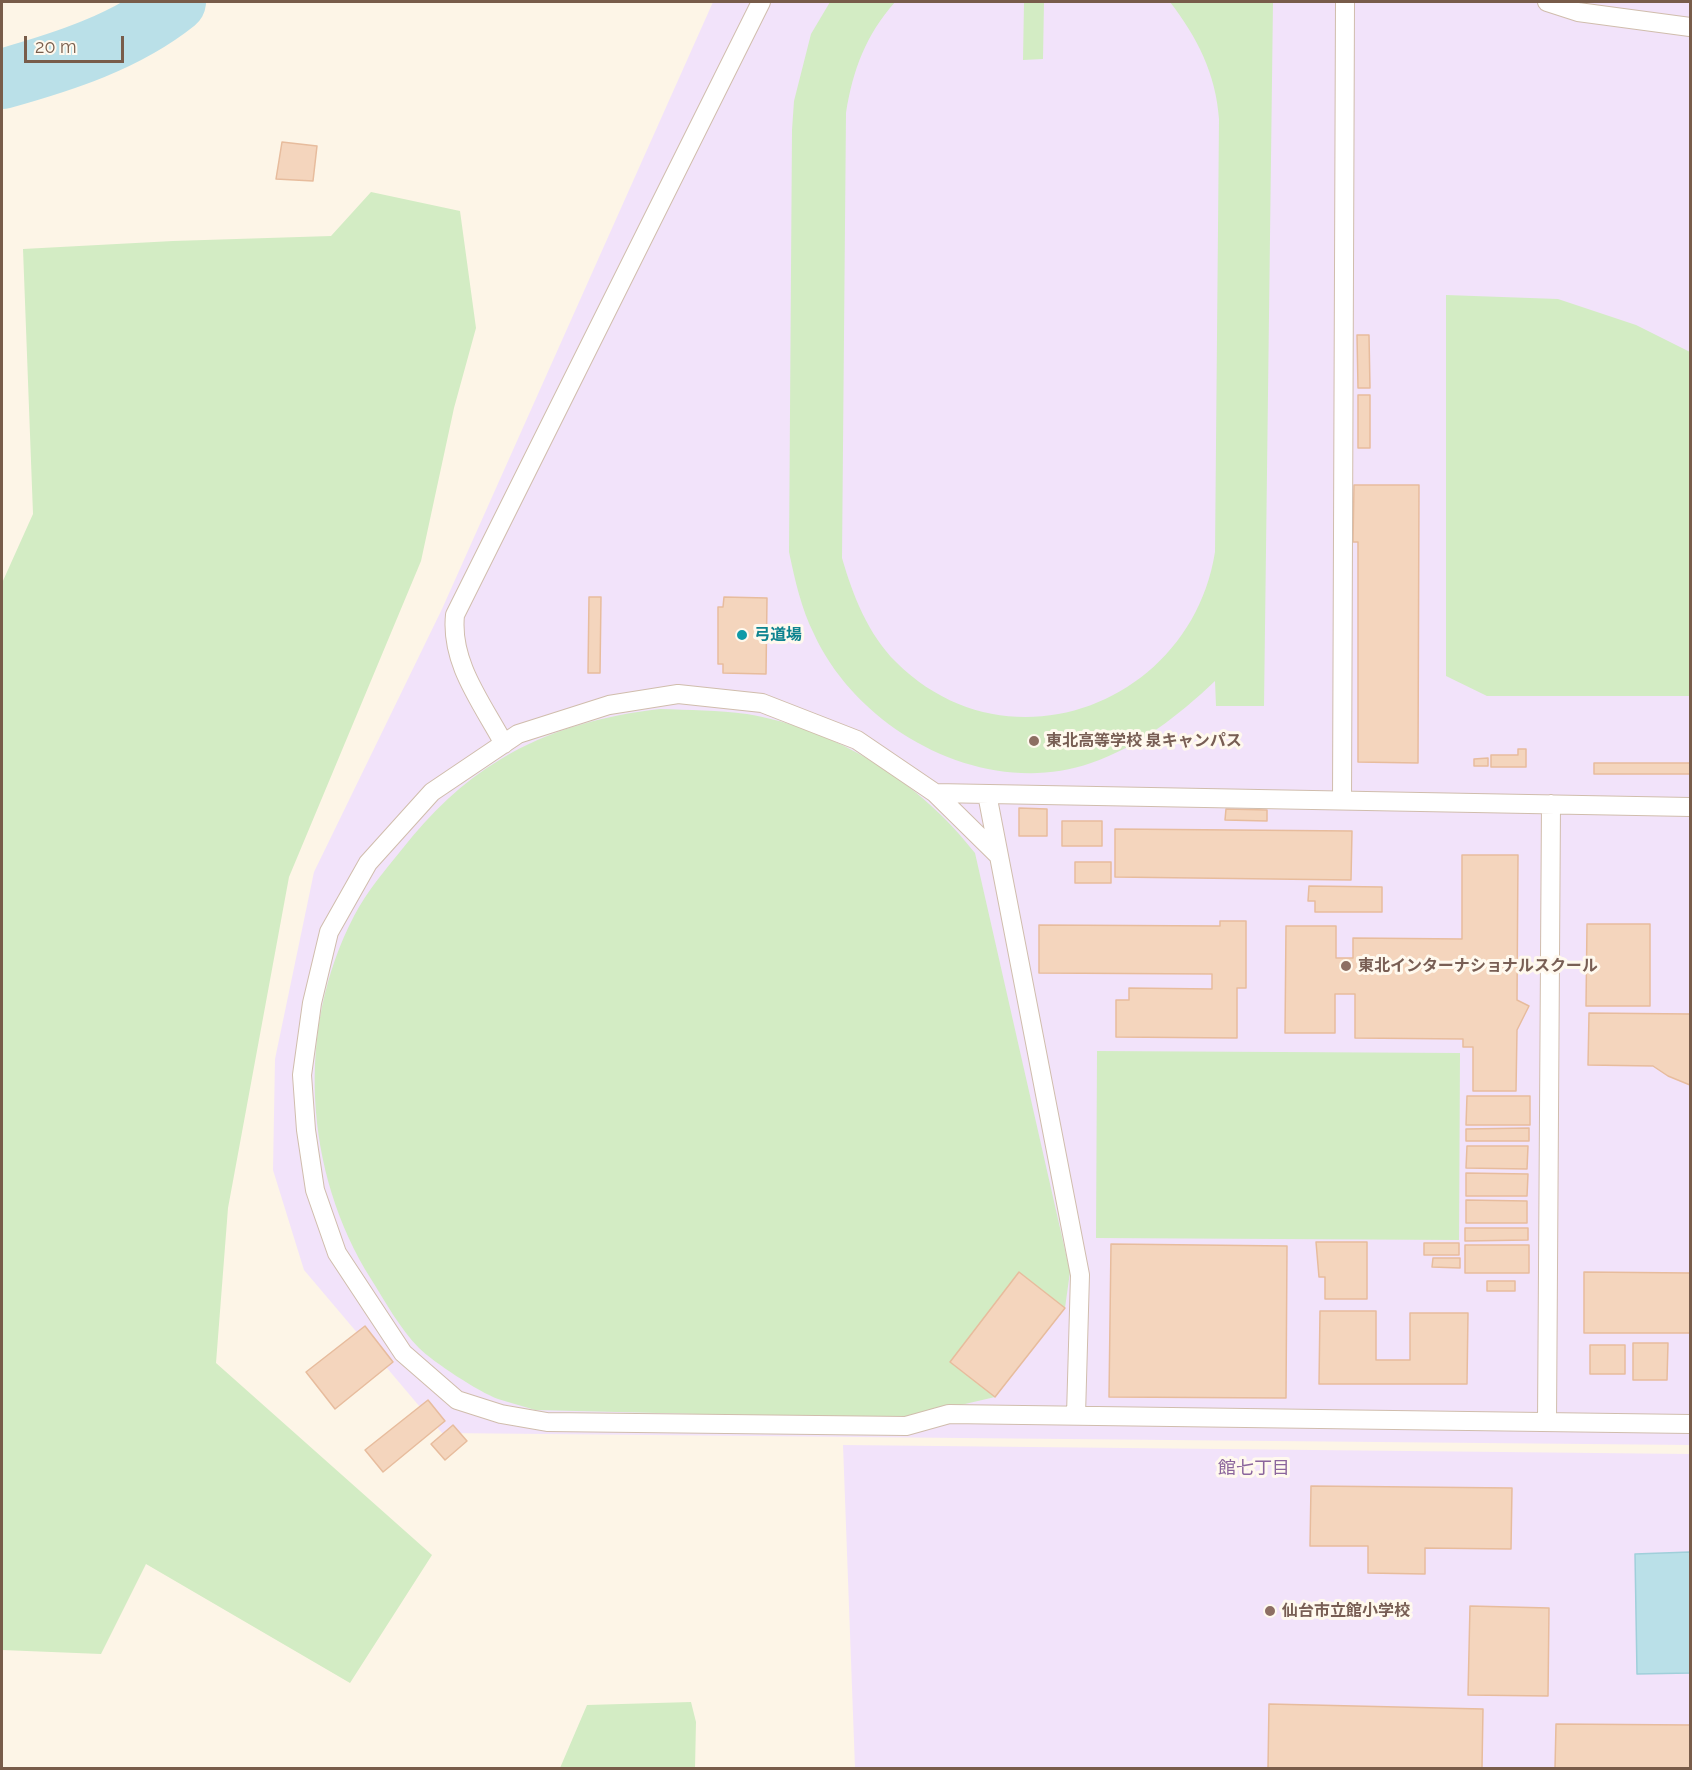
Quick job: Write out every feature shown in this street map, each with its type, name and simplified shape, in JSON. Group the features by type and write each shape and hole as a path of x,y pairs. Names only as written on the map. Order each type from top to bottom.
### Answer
{"lane":[{"path":"504,744 458,659 453,634 455,615 761,2"},
{"path":"1342,800 1346,2"},
{"path":"1547,2 1578,12 1690,27"},
{"path":"999,856 935,793 857,740 762,703 709,697 678,694 609,705 518,734 432,792 368,863 329,932 312,1003 302,1075 306,1130 315,1190 338,1253 403,1353 457,1400 501,1414 547,1422 906,1426 949,1414 1690,1424"},
{"path":"935,793 1690,807"},
{"path":"987,794 1080,1275 1076,1415"},
{"path":"1547,1422 1551,804"}],"shaded area":[{"name":"東北高等学校 泉キャンパス","path":"713,2 1690,2 1690,1445 442,1433 304,1270 273,1170 275,1059 314,872 442,609"},
{"name":"仙台市立館小学校","path":"843,1445 1690,1454 1690,1768 855,1768"}],"green space":[{"path":"830,2 895,2 876,27 862,53 846,113 842,558 863,614 877,639 896,662 941,696 990,713 1040,716 1088,706 1133,683 1171,649 1199,605 1215,552 1219,119 1214,87 1204,57 1189,29 1170,2 1273,2 1264,706 1216,706 1215,681 1158,729 1109,756 1091,763 1051,772 1010,772 969,764 930,749 894,728 861,701 835,669 805,614 789,552 794,101 811,34"},
{"path":"1024,2 1044,2 1043,59 1023,60"},
{"path":"371,192 460,211 476,328 454,408 421,561 289,877 228,1208 216,1363 432,1555 350,1683 146,1564 101,1654 2,1650 2,583 33,514 23,249 331,236"},
{"path":"1446,295 1558,299 1636,325 1690,352 1690,696 1487,696 1446,676"},
{"path":"660,709 747,714 780,721 844,746 874,762 929,803 975,853 1070,1272 1065,1308 995,1397 901,1419 535,1410 498,1399 480,1390 419,1348 393,1315 349,1237 332,1193 321,1147 315,1100 316,1052 322,1005 335,960 359,907 383,872 425,823 460,788 487,768 538,740 578,725 619,715"},
{"path":"1097,1051 1460,1053 1459,1240 1096,1238"},
{"path":"691,1702 696,1722 695,1768 560,1768 587,1705"}],"water":[{"path":"1690,1552 1690,1673 1637,1674 1635,1554"}],"building":[{"path":"282,142 317,146 313,181 276,179"},
{"path":"1357,335 1369,335 1370,388 1358,388"},
{"path":"1358,395 1370,395 1370,448 1358,448"},
{"path":"1354,485 1419,485 1418,763 1358,762 1358,542 1353,542"},
{"path":"589,597 601,597 600,673 588,673"},
{"name":"弓道場","path":"724,597 767,598 766,674 723,673 723,664 718,664 718,607 723,607"},
{"path":"1518,749 1526,749 1526,767 1491,767 1491,755 1518,755"},
{"path":"1488,758 1488,766 1474,766 1474,759"},
{"path":"1594,763 1690,763 1690,774 1594,774"},
{"path":"1019,808 1047,809 1047,836 1019,836"},
{"path":"1226,809 1267,810 1267,821 1225,820"},
{"path":"1062,821 1102,821 1102,846 1062,846"},
{"path":"1115,829 1352,831 1351,880 1115,877"},
{"path":"1462,855 1518,855 1517,1000 1529,1006 1517,1030 1516,1091 1473,1091 1473,1047 1463,1047 1463,1039 1355,1038 1355,994 1335,994 1335,1033 1285,1033 1286,926 1336,926 1336,958 1353,958 1353,938 1462,939"},
{"path":"1075,862 1111,862 1111,883 1075,883"},
{"path":"1309,886 1382,887 1382,912 1315,912 1315,901 1308,901"},
{"path":"1220,921 1246,921 1246,988 1237,988 1237,1038 1116,1037 1116,1000 1129,1000 1129,988 1212,989 1212,974 1039,973 1039,925 1220,926"},
{"path":"1587,924 1650,924 1650,1006 1586,1006"},
{"path":"1589,1013 1690,1014 1690,1085 1668,1076 1653,1066 1588,1065"},
{"path":"1467,1096 1530,1096 1530,1125 1466,1125"},
{"path":"1529,1128 1529,1141 1466,1141 1466,1129"},
{"path":"1467,1146 1528,1146 1527,1169 1466,1168"},
{"path":"1466,1173 1528,1174 1527,1196 1466,1196"},
{"path":"1466,1200 1527,1201 1527,1223 1466,1223"},
{"path":"1465,1228 1528,1228 1528,1240 1465,1241"},
{"path":"1316,1242 1367,1242 1367,1299 1325,1299 1325,1277 1319,1277"},
{"path":"1424,1243 1459,1243 1459,1255 1424,1255"},
{"path":"1111,1244 1287,1246 1286,1398 1109,1397"},
{"path":"1465,1245 1529,1245 1529,1273 1465,1273"},
{"path":"1433,1258 1460,1258 1460,1268 1432,1267"},
{"path":"1019,1272 1065,1308 995,1397 950,1362"},
{"path":"1584,1272 1690,1273 1690,1333 1584,1333"},
{"path":"1487,1281 1515,1281 1515,1291 1487,1291"},
{"path":"1320,1311 1376,1311 1376,1360 1410,1360 1410,1313 1468,1313 1467,1384 1319,1384"},
{"path":"365,1326 393,1362 335,1409 306,1372"},
{"path":"1633,1343 1668,1343 1667,1380 1633,1380"},
{"path":"1590,1345 1625,1345 1625,1374 1590,1374"},
{"path":"428,1400 445,1421 383,1472 365,1450"},
{"path":"453,1425 467,1441 445,1460 431,1444"},
{"path":"1311,1486 1512,1488 1511,1549 1425,1548 1425,1574 1368,1573 1368,1546 1310,1546"},
{"path":"1470,1606 1549,1608 1548,1696 1468,1695"},
{"path":"1269,1704 1483,1709 1482,1768 1268,1768"},
{"path":"1556,1724 1690,1725 1690,1768 1555,1768"}],"waterway":[{"path":"2,79 93,49 136,29 176,2"}],"place":[{"name":"弓道場","path":"742,635"},
{"name":"東北高等学校 泉キャンパス","path":"1034,741"},
{"name":"東北インターナショナルスクール","path":"1346,966"},
{"name":"仙台市立館小学校","path":"1270,1611"}],"district":[{"name":"館七丁目","path":"1254,1469"}]}
